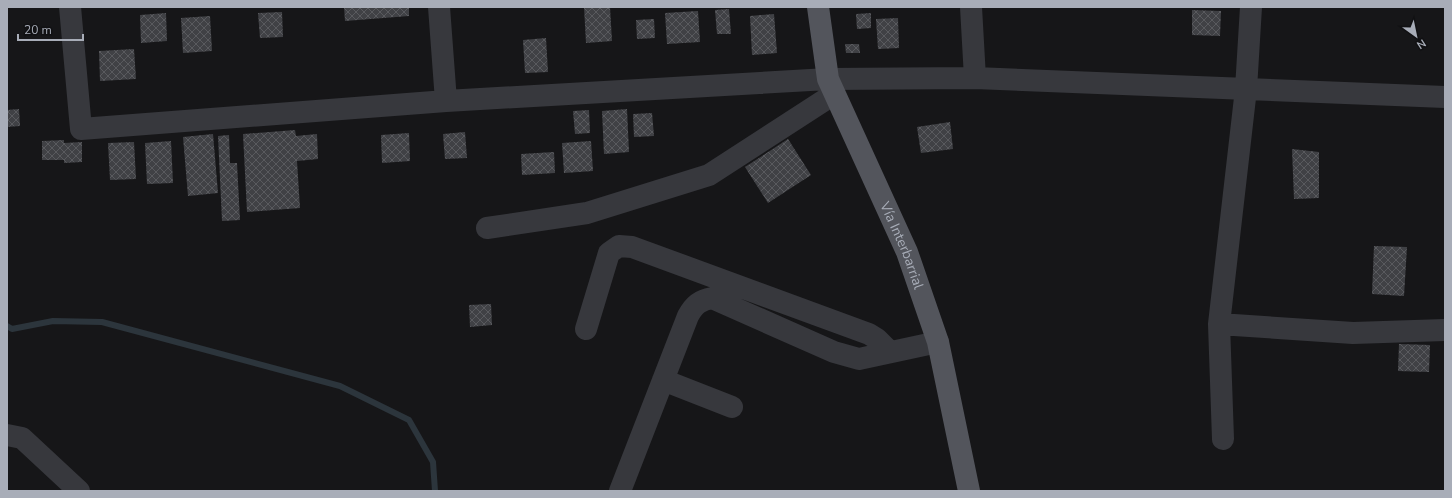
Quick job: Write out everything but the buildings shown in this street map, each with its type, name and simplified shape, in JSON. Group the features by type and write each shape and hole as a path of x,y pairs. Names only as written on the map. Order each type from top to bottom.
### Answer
{"main road":[{"name":"Vía Interbarrial","path":"818,7 831,87 907,252 938,342 969,491"}],"street":[{"path":"70,7 81,129 446,101 831,87 975,78 1445,97"},
{"path":"439,7 446,101"},
{"path":"970,7 975,78"},
{"path":"1223,439 1219,324 1246,89 1251,7"},
{"path":"487,228 588,213 709,175 831,87"},
{"path":"586,329 609,254 619,246 632,247 869,334 878,339 890,352"},
{"path":"620,491 692,308 699,302 712,298 847,357 859,359 938,342"},
{"path":"1219,324 1353,333 1445,330"},
{"path":"663,380 732,407"},
{"path":"7,436 22,438 79,491"}],"waterway":[{"path":"7,326 12,329 53,321 102,322 340,386 409,420 433,462 435,491"}]}
